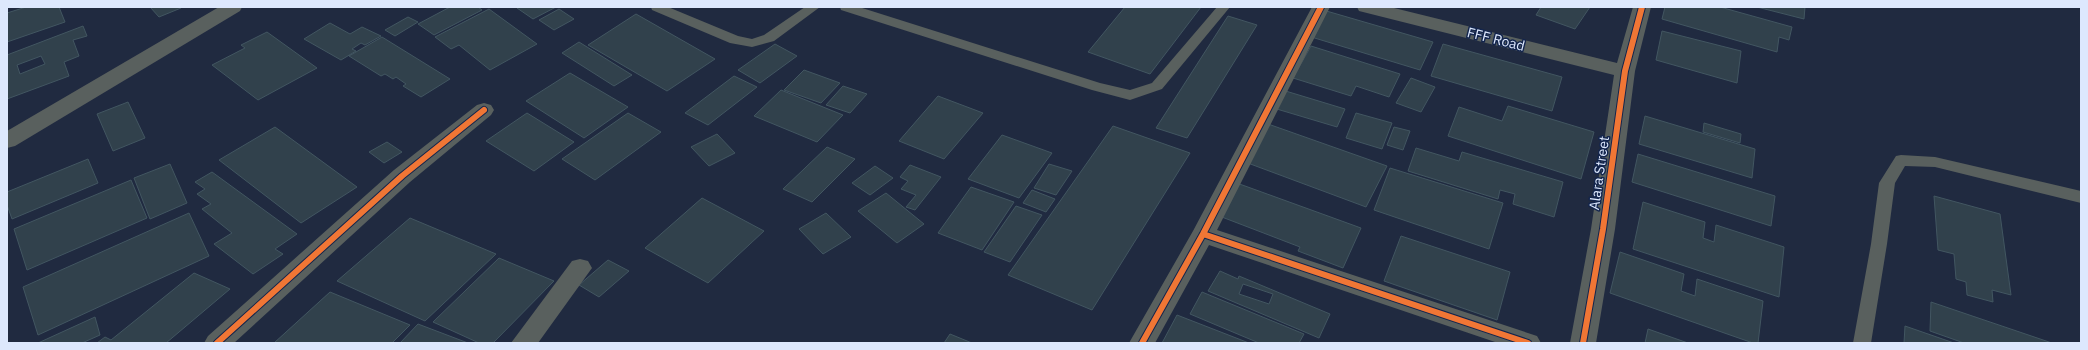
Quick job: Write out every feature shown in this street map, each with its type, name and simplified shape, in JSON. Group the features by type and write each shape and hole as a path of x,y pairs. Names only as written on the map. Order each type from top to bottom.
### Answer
{"street":[{"path":"7,141 233,7"},
{"path":"1142,343 1203,234 1321,7"},
{"name":"FFF Road","path":"1366,7 1625,71"},
{"name":"Alara Street","path":"1583,343 1602,229 1625,71 1642,7"},
{"path":"217,343 301,269 402,176 484,110"},
{"path":"1203,234 1528,343"},
{"path":"524,343 580,268"}],"lane":[{"path":"657,7 735,40 752,44 769,38 814,7"},
{"path":"846,7 1097,87 1130,96 1156,86 1224,7"},
{"path":"1862,343 1879,244 1887,183 1901,160 1935,162 2081,197"}],"building":[{"path":"26,7 59,7 65,22 7,42 7,13"},
{"path":"150,7 181,7 181,8 159,17"},
{"path":"450,7 478,7 482,10 434,35 418,24"},
{"path":"556,7 533,19 517,8"},
{"path":"1125,7 1201,7 1150,74 1088,52"},
{"path":"1541,7 1590,7 1575,29 1536,15"},
{"path":"1665,7 1720,7 1792,27 1789,40 1779,37 1777,52 1662,19"},
{"path":"1757,7 1805,7 1804,19"},
{"path":"489,9 537,44 490,70 459,45 451,49 435,37"},
{"path":"559,9 574,19 554,30 539,20"},
{"path":"1323,10 1433,42 1420,70 1308,36"},
{"path":"636,14 715,59 667,91 588,45"},
{"path":"1228,16 1257,25 1187,138 1156,128"},
{"path":"408,17 418,22 395,36 385,30"},
{"path":"330,23 350,34 362,27 381,36 365,45 361,43 352,49 356,51 341,60 304,39"},
{"path":"83,26 87,36 73,40 79,56 64,62 69,76 7,99 7,55","holes":["41,56 45,64 20,74 17,65"]},
{"path":"1662,31 1741,51 1737,83 1656,60"},
{"path":"267,32 317,68 258,100 212,65 245,48 241,45"},
{"path":"382,37 450,79 421,97 403,86 406,84 396,77 393,79 385,74 381,76 349,56"},
{"path":"579,42 632,75 614,86 562,53"},
{"path":"775,44 797,56 760,83 738,70"},
{"path":"1443,44 1562,77 1552,111 1431,76"},
{"path":"1311,46 1400,74 1389,97 1356,86 1351,96 1293,78"},
{"path":"804,70 840,83 821,103 784,90"},
{"path":"570,73 628,107 584,138 526,101"},
{"path":"734,76 757,87 708,125 685,113"},
{"path":"1411,78 1435,87 1421,112 1396,103"},
{"path":"843,86 867,94 850,113 826,105"},
{"path":"1279,89 1345,109 1337,127 1270,107"},
{"path":"781,90 843,115 817,142 754,116"},
{"path":"938,96 983,113 944,159 899,141"},
{"path":"128,102 145,138 113,151 97,114"},
{"path":"1508,106 1594,132 1581,179 1448,136 1459,107 1502,121"},
{"path":"527,113 574,142 534,171 486,141"},
{"path":"628,113 661,132 595,180 562,159"},
{"path":"1356,113 1392,123 1382,149 1346,138"},
{"path":"1645,116 1755,149 1752,178 1639,144"},
{"path":"1704,123 1741,134 1740,143 1703,132"},
{"path":"1268,124 1387,166 1366,207 1245,162"},
{"path":"1113,126 1190,153 1092,310 1008,275"},
{"path":"275,127 357,187 301,223 219,160"},
{"path":"1394,127 1410,131 1403,150 1387,145"},
{"path":"717,134 735,153 709,166 691,147"},
{"path":"1002,135 1052,153 1019,198 968,179"},
{"path":"387,142 402,152 384,163 369,152"},
{"path":"827,147 855,159 812,202 783,189"},
{"path":"1416,148 1459,161 1462,152 1563,182 1554,217 1513,204 1515,194 1500,190 1498,199 1408,171"},
{"path":"1638,154 1775,196 1771,226 1632,182"},
{"path":"88,159 98,183 12,219 7,205 7,192"},
{"path":"170,164 187,203 150,219 134,178"},
{"path":"1049,164 1072,171 1056,195 1034,188"},
{"path":"910,165 941,177 915,210 906,207 916,195 901,189 908,181 900,177"},
{"path":"875,166 893,178 870,195 852,183"},
{"path":"1390,168 1503,203 1489,249 1374,210"},
{"path":"212,172 297,234 275,249 283,254 253,274 214,244 232,233 202,209 211,204 197,194 205,189 195,182"},
{"path":"131,180 147,218 27,270 14,229"},
{"path":"1234,182 1361,228 1343,268 1298,251 1300,247 1214,214"},
{"path":"971,187 1014,202 982,250 938,233"},
{"path":"1032,190 1055,199 1046,212 1023,203"},
{"path":"886,193 924,224 897,243 858,211"},
{"path":"1934,196 2000,214 2011,295 1992,290 1993,302 1967,295 1966,282 1956,279 1954,254 1938,250"},
{"path":"702,198 764,231 708,283 645,248"},
{"path":"1643,202 1705,222 1703,238 1714,242 1716,225 1784,247 1779,297 1633,249"},
{"path":"1016,206 1042,215 1010,262 984,252"},
{"path":"189,213 209,256 38,335 23,287"},
{"path":"826,213 851,237 823,254 799,229"},
{"path":"410,218 496,254 425,321 337,281"},
{"path":"1401,236 1510,272 1497,320 1384,281"},
{"path":"1620,252 1684,274 1681,291 1695,296 1697,279 1763,301 1758,343 1753,343 1610,293"},
{"path":"499,258 554,281 493,343 479,343 433,322"},
{"path":"608,260 629,271 599,297 579,285"},
{"path":"1220,271 1238,279 1239,276 1330,314 1319,338 1208,291","holes":["1243,284 1273,294 1269,304 1239,294"]},
{"path":"194,273 230,289 166,343 97,343 105,337 111,340"},
{"path":"330,292 410,325 392,343 274,343"},
{"path":"1202,292 1304,334 1299,343 1259,343 1190,314"},
{"path":"1931,302 2052,343 1964,343 1930,331"},
{"path":"1177,315 1249,343 1162,343"},
{"path":"95,317 100,335 82,343 38,343"},
{"path":"418,324 468,343 400,343"},
{"path":"1905,326 1954,343 1904,343"},
{"path":"1648,329 1688,343 1645,343"},
{"path":"950,334 972,343 944,343"}],"cycle path":[{"path":"1142,343 1203,234 1321,7"},
{"path":"1583,343 1603,229 1625,71 1642,7"},
{"path":"217,343 301,269 402,176 484,110"},
{"path":"1203,234 1528,343"}]}
